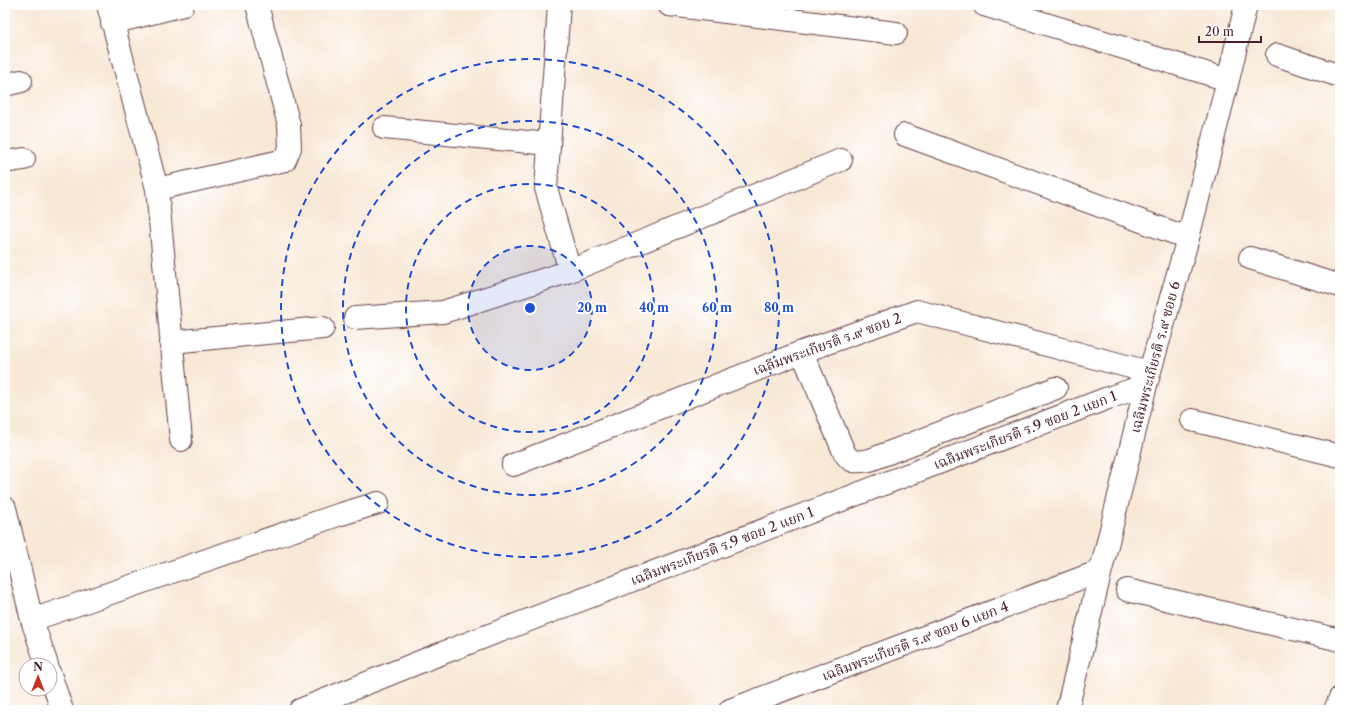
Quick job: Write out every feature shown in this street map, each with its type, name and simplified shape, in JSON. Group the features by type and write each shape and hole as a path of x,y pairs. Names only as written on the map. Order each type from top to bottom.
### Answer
{"street":[{"path":"181,440 157,189 110,14 183,5"},
{"path":"157,189 285,160 290,148 289,125 257,5"},
{"path":"559,5 546,188 570,272"},
{"path":"669,5 896,33"},
{"path":"984,5 1228,80"},
{"name":"เฉลิมพระเกียรติ ร.๙ ซอย 6","path":"1067,710 1148,378 1188,238 1246,5"},
{"path":"1276,55 1340,76"},
{"path":"384,128 549,144"},
{"path":"905,135 1188,238"},
{"path":"355,318 443,312 570,272 841,160"},
{"path":"1250,258 1340,286"},
{"name":"เฉลิมพระเกียรติ ร.๙ ซอย 2","path":"513,465 802,352 917,311 1148,378"},
{"path":"171,342 323,328"},
{"path":"802,352 844,452 848,459 856,462 870,460 1056,388"},
{"name":"เฉลิมพระเกียรติ ร.9 ซอย 2 แยก 1","path":"300,710 427,659 1100,400 1148,378"},
{"path":"1192,420 1340,456"},
{"path":"32,620 338,515 378,503"},
{"path":"5,508 32,620 44,657"},
{"name":"เฉลิมพระเกียรติ ร.๙ ซอย 6 แยก 4","path":"730,710 1100,571"},
{"path":"1126,590 1340,640"},
{"path":"58,697 62,710"},
{"path":"1335,710 1340,698"}]}
